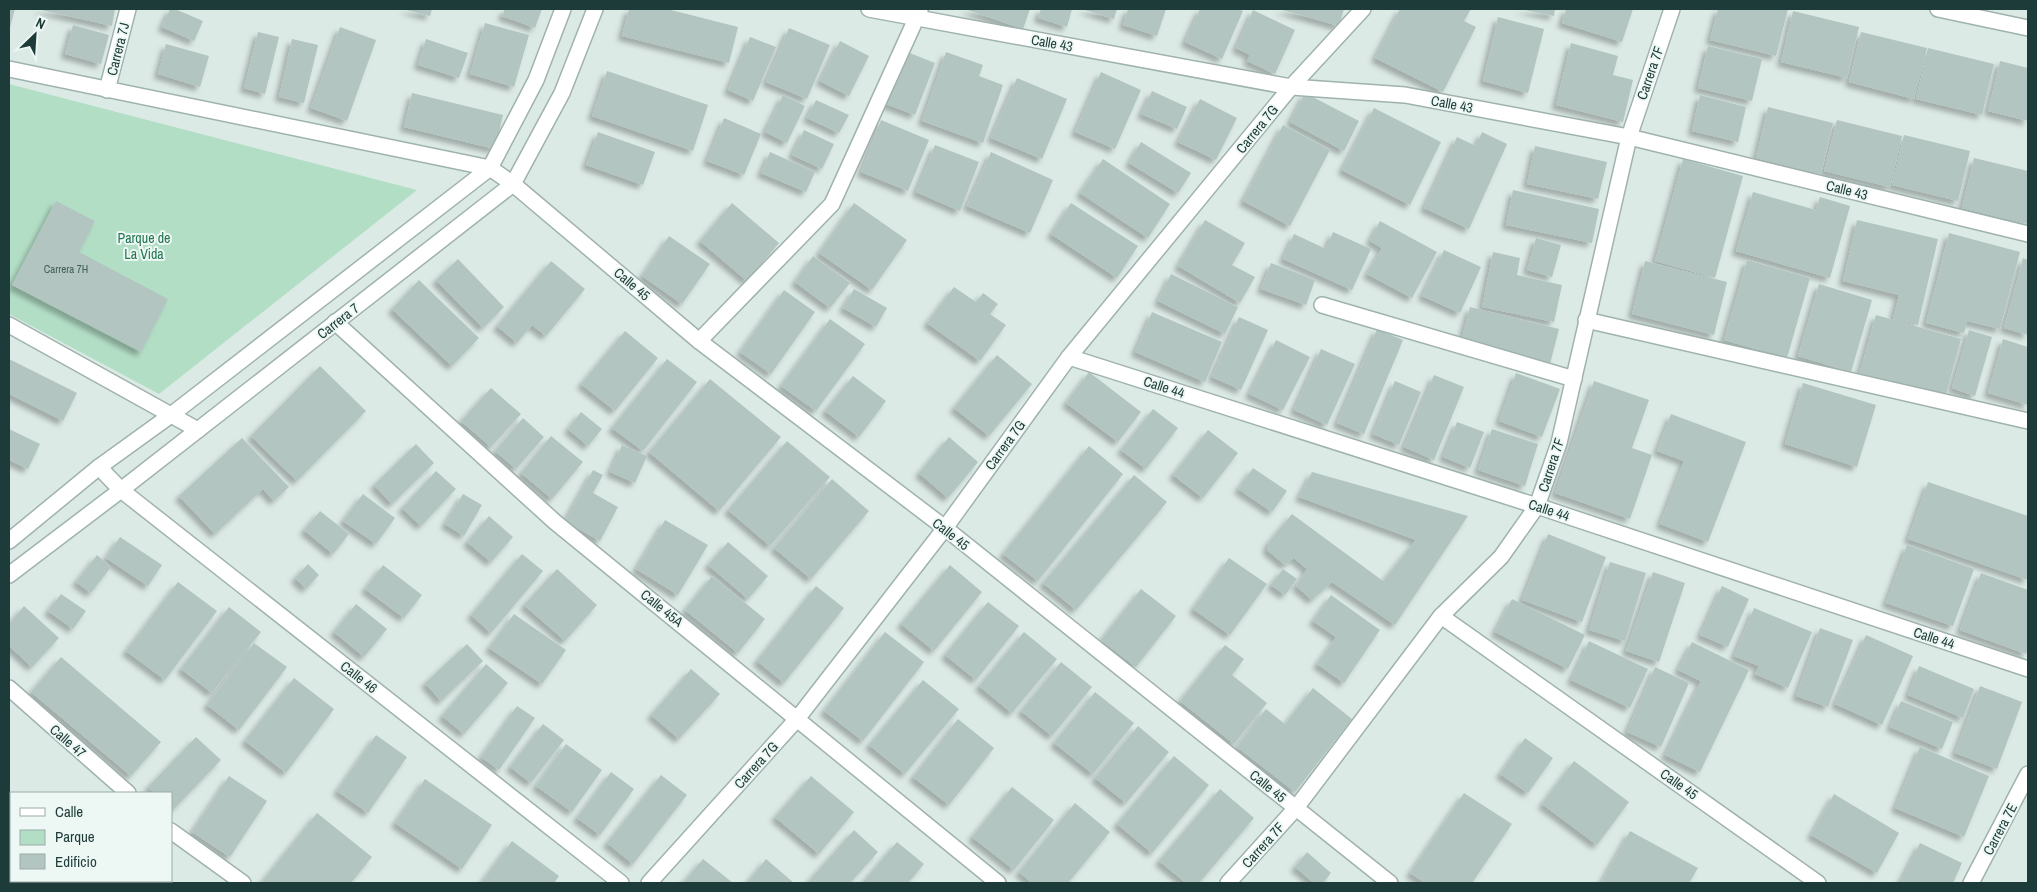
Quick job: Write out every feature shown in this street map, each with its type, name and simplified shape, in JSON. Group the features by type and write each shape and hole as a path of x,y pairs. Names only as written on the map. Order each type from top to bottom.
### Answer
{"street":[{"name":"Carrera 7J","path":"107,90 128,9"},
{"name":"Carrera 7","path":"9,541 99,467 171,415 490,168 536,80 563,9"},
{"name":"Carrera 7","path":"9,576 513,184 562,93 595,9"},
{"name":"Calle 43","path":"869,9 919,14 1291,87 1405,95 1628,137 2028,234"},
{"name":"Carrera 7G","path":"650,883 797,719 945,528 1069,357 1291,87 1363,9"},
{"name":"Carrera 7F","path":"1228,883 1296,808 1441,616 1501,557 1537,506 1559,443 1628,137 1672,9"},
{"path":"1938,9 2028,28"},
{"path":"699,341 832,204 919,14"},
{"path":"9,69 490,168"},
{"name":"Calle 45","path":"490,168 513,184 699,341 945,528 1390,883"},
{"path":"1322,304 1574,379"},
{"path":"1586,320 2028,421"},
{"name":"Calle 45A","path":"335,322 555,522 998,883"},
{"path":"9,325 198,430"},
{"name":"Calle 44","path":"1069,357 1537,506 2028,669"},
{"name":"Calle 46","path":"99,467 121,490 621,883"},
{"name":"Calle 45","path":"1441,616 1818,883"},
{"name":"Calle 47","path":"9,688 127,792"},
{"name":"Carrera 7E","path":"1971,883 2028,774"},
{"path":"172,832 243,883"}],"green space":[{"name":"Parque de La Vida","path":"9,84 417,190 159,394 9,314"}],"building":[{"path":"9,9 15,9 9,31"},
{"path":"37,9 115,9 112,26"},
{"path":"170,9 175,9 203,21 194,41 162,27"},
{"path":"403,9 432,9 430,16"},
{"path":"505,9 542,9 535,28 502,16"},
{"path":"629,9 667,9 738,27 729,63 622,36"},
{"path":"965,9 1030,9 1023,29"},
{"path":"1041,9 1072,9 1067,27 1038,18"},
{"path":"1082,9 1117,9 1114,19"},
{"path":"1128,9 1166,9 1157,36 1123,25"},
{"path":"1200,9 1238,9 1243,11 1222,59 1185,42"},
{"path":"1279,9 1344,9 1339,26"},
{"path":"1400,9 1471,9 1464,21 1476,27 1443,92 1375,58"},
{"path":"1520,9 1555,9 1554,16"},
{"path":"1566,9 1633,9 1622,42 1562,23"},
{"path":"1718,9 1788,9 1776,56 1710,40"},
{"path":"1253,10 1295,30 1275,74 1247,61 1250,55 1236,48"},
{"path":"1793,11 1859,27 1847,78 1781,62"},
{"path":"1498,17 1544,29 1528,93 1483,81"},
{"path":"485,23 529,35 514,87 470,74"},
{"path":"73,25 109,35 101,64 65,54"},
{"path":"340,27 376,40 347,121 311,108"},
{"path":"789,28 830,45 807,99 766,82"},
{"path":"258,32 279,37 265,94 244,88"},
{"path":"1861,32 1927,48 1914,99 1849,82"},
{"path":"750,37 776,47 753,101 728,90"},
{"path":"292,39 318,45 304,103 279,97"},
{"path":"426,39 468,53 459,78 418,65"},
{"path":"840,41 869,56 849,96 820,81"},
{"path":"1571,43 1618,56 1613,75 1633,80 1623,122 1556,105"},
{"path":"166,44 209,56 200,87 158,74"},
{"path":"1708,46 1762,59 1752,101 1698,88"},
{"path":"1928,48 1994,64 1982,115 1916,99"},
{"path":"907,52 935,63 915,115 886,104"},
{"path":"946,52 983,65 979,76 1003,85 983,143 922,121"},
{"path":"2000,61 2028,68 2028,121 1988,111"},
{"path":"607,71 708,105 693,151 592,116"},
{"path":"1101,72 1141,90 1115,149 1075,132"},
{"path":"1017,78 1067,99 1042,159 991,138"},
{"path":"1152,91 1187,107 1177,129 1141,114"},
{"path":"412,93 503,115 495,149 404,127"},
{"path":"1305,93 1359,121 1344,151 1290,122"},
{"path":"783,95 805,106 787,143 765,132"},
{"path":"1700,95 1746,107 1738,142 1692,131"},
{"path":"1200,99 1237,118 1216,160 1178,142"},
{"path":"816,100 849,115 839,133 807,118"},
{"path":"1768,107 1833,123 1821,174 1756,158"},
{"path":"1374,108 1441,142 1410,205 1342,170"},
{"path":"724,118 761,134 744,175 707,161"},
{"path":"881,120 929,140 908,191 861,172"},
{"path":"1837,120 1902,136 1890,187 1824,171"},
{"path":"1283,125 1330,150 1290,226 1243,201"},
{"path":"804,130 834,144 822,169 792,155"},
{"path":"598,132 655,152 643,185 586,165"},
{"path":"1482,132 1507,144 1469,229 1424,208 1457,137 1476,146"},
{"path":"1904,135 1970,151 1958,201 1892,185"},
{"path":"1141,142 1191,173 1178,193 1129,163"},
{"path":"935,145 979,162 960,211 916,192"},
{"path":"1535,146 1607,162 1598,199 1527,184"},
{"path":"770,152 815,172 806,192 761,173"},
{"path":"991,152 1053,180 1030,233 967,206"},
{"path":"1974,158 2028,171 2027,224 1962,208"},
{"path":"1103,159 1170,204 1148,238 1080,193"},
{"path":"1683,159 1743,176 1715,278 1655,261"},
{"path":"1513,190 1599,209 1592,243 1506,225"},
{"path":"1753,192 1816,210 1820,197 1850,206 1830,278 1736,251"},
{"path":"56,201 95,221 79,252 168,299 141,352 12,285"},
{"path":"732,203 779,243 747,281 700,241"},
{"path":"854,203 907,240 872,290 819,253"},
{"path":"1071,203 1138,246 1117,278 1051,234"},
{"path":"1205,220 1245,243 1232,265 1255,277 1240,303 1178,266"},
{"path":"1857,220 1938,239 1918,325 1893,319 1899,295 1843,281"},
{"path":"1380,221 1437,252 1412,298 1367,274 1382,248 1370,241"},
{"path":"1333,232 1371,249 1352,290 1283,259 1294,234 1326,249"},
{"path":"1949,233 2020,252 2000,329 1967,321 1964,333 1926,323"},
{"path":"669,236 710,264 682,304 642,276"},
{"path":"1536,238 1561,245 1552,277 1527,270"},
{"path":"1444,250 1481,267 1460,313 1422,296"},
{"path":"1493,252 1520,258 1517,275 1562,285 1554,322 1482,307"},
{"path":"813,256 850,283 830,308 795,282"},
{"path":"2023,258 2028,260 2028,335 2004,328"},
{"path":"458,259 504,307 483,328 436,280"},
{"path":"1747,260 1810,278 1787,358 1724,340"},
{"path":"551,261 585,289 546,336 532,325 517,343 497,326"},
{"path":"1645,261 1727,282 1714,335 1632,314"},
{"path":"1271,263 1315,280 1306,305 1261,289"},
{"path":"1171,274 1238,307 1225,334 1158,301"},
{"path":"419,280 479,338 452,366 392,309"},
{"path":"1819,284 1872,300 1851,372 1798,356"},
{"path":"954,287 976,302 983,293 998,304 990,314 1006,325 980,361 927,323"},
{"path":"854,289 887,308 876,327 843,308"},
{"path":"784,290 815,312 771,374 740,352"},
{"path":"1470,307 1559,329 1550,364 1461,342"},
{"path":"1152,312 1222,342 1205,382 1135,352"},
{"path":"1876,315 1961,339 1945,398 1859,375"},
{"path":"1239,317 1268,330 1241,390 1212,377"},
{"path":"830,319 865,344 816,411 781,386"},
{"path":"1377,329 1403,340 1364,434 1337,423"},
{"path":"1969,330 1992,337 1975,396 1952,388"},
{"path":"625,331 658,358 615,411 581,384"},
{"path":"2003,339 2028,347 2028,405 1988,393"},
{"path":"1276,340 1310,357 1283,410 1249,394"},
{"path":"1321,349 1355,364 1327,425 1294,410"},
{"path":"997,355 1032,384 989,436 954,408"},
{"path":"9,359 77,393 63,421 9,394"},
{"path":"667,359 697,382 643,451 612,428"},
{"path":"320,366 366,411 297,481 251,436"},
{"path":"1089,372 1141,412 1118,442 1066,403"},
{"path":"1516,373 1560,389 1542,437 1499,421"},
{"path":"1434,375 1464,387 1434,460 1404,447"},
{"path":"853,376 886,401 859,437 825,411"},
{"path":"710,379 781,437 719,511 649,452"},
{"path":"1395,381 1421,392 1399,445 1373,434"},
{"path":"1594,381 1649,400 1632,448 1652,455 1630,519 1555,493"},
{"path":"1803,383 1876,405 1857,467 1785,444"},
{"path":"491,388 521,414 491,447 461,421"},
{"path":"1153,409 1178,428 1146,469 1121,450"},
{"path":"581,412 602,429 588,446 568,429"},
{"path":"1671,414 1746,442 1708,542 1660,524 1684,461 1657,451"},
{"path":"523,418 544,437 516,469 495,451"},
{"path":"1457,422 1484,432 1470,468 1443,457"},
{"path":"9,429 40,444 28,469 9,460"},
{"path":"1492,429 1538,444 1525,486 1478,470"},
{"path":"1208,430 1238,453 1203,498 1173,475"},
{"path":"551,436 583,462 552,499 521,473"},
{"path":"949,437 978,462 948,498 919,473"},
{"path":"242,438 289,487 274,501 263,489 215,534 179,496"},
{"path":"787,441 830,477 770,546 728,510"},
{"path":"416,444 434,463 392,504 374,485"},
{"path":"622,445 647,456 635,483 610,472"},
{"path":"1089,446 1123,474 1038,581 1003,554"},
{"path":"1253,468 1287,491 1272,512 1238,489"},
{"path":"593,470 603,475 593,493 618,507 600,541 565,521"},
{"path":"436,471 456,489 421,526 402,508"},
{"path":"1312,472 1468,516 1395,625 1332,582 1312,600 1296,586 1307,569 1294,558 1285,565 1267,550 1269,542 1292,514 1383,581 1416,540 1299,497"},
{"path":"1134,475 1167,502 1076,610 1043,583"},
{"path":"832,479 869,511 811,579 774,548"},
{"path":"1928,482 2028,516 2028,580 1908,539"},
{"path":"363,494 395,518 376,544 343,521"},
{"path":"463,494 482,505 464,536 445,524"},
{"path":"320,511 349,534 333,554 304,530"},
{"path":"489,516 513,537 491,562 467,542"},
{"path":"665,520 708,545 678,595 636,569"},
{"path":"1548,534 1606,557 1582,622 1522,600"},
{"path":"120,537 162,565 148,586 106,558"},
{"path":"728,542 768,576 748,599 708,565"},
{"path":"1907,545 1974,569 1953,626 1886,603"},
{"path":"522,554 543,571 491,633 471,615"},
{"path":"97,555 111,567 91,593 76,582"},
{"path":"1229,558 1267,584 1230,635 1193,609"},
{"path":"1610,562 1646,573 1625,641 1589,630"},
{"path":"308,564 319,575 306,589 295,578"},
{"path":"383,565 422,595 404,618 365,589"},
{"path":"950,565 982,592 934,651 901,624"},
{"path":"557,569 597,605 565,641 524,605"},
{"path":"1283,569 1297,579 1285,595 1271,585"},
{"path":"1653,572 1685,583 1659,662 1626,651"},
{"path":"1981,573 2028,590 2028,647 2026,654 1960,630"},
{"path":"712,576 765,619 738,653 685,610"},
{"path":"178,582 217,611 165,680 126,651"},
{"path":"816,586 844,608 784,683 757,661"},
{"path":"1722,586 1749,599 1728,647 1700,635"},
{"path":"1141,589 1176,616 1136,667 1101,640"},
{"path":"61,594 86,611 73,629 48,611"},
{"path":"1331,595 1380,630 1344,683 1317,664 1336,637 1313,621"},
{"path":"1512,599 1585,635 1568,669 1495,632"},
{"path":"988,602 1019,626 976,680 945,655"},
{"path":"356,604 387,629 364,657 334,632"},
{"path":"24,606 59,638 32,667 9,646 9,624"},
{"path":"229,607 261,632 212,693 181,669"},
{"path":"1754,608 1812,632 1788,688 1755,674 1759,666 1734,656"},
{"path":"514,614 566,650 542,684 489,648"},
{"path":"1820,628 1853,640 1828,707 1796,696"},
{"path":"885,632 924,662 863,741 824,711"},
{"path":"1024,632 1057,659 1012,713 979,686"},
{"path":"1866,635 1913,656 1882,725 1835,704"},
{"path":"1589,641 1648,669 1630,708 1571,680"},
{"path":"1692,642 1749,670 1700,772 1665,755 1701,681 1678,670"},
{"path":"254,643 287,667 239,730 207,705"},
{"path":"467,644 483,661 441,701 425,683"},
{"path":"1225,645 1244,659 1232,675 1267,703 1234,744 1180,701"},
{"path":"61,657 161,742 131,776 31,692"},
{"path":"1061,662 1092,687 1052,736 1021,711"},
{"path":"486,664 508,683 464,734 442,716"},
{"path":"1919,666 1974,689 1963,718 1908,695"},
{"path":"1655,667 1689,683 1661,747 1627,732"},
{"path":"691,669 720,694 679,739 651,715"},
{"path":"294,678 334,709 286,773 245,741"},
{"path":"923,680 959,709 905,774 869,745"},
{"path":"1980,686 2022,702 1997,769 1955,753"},
{"path":"1313,688 1352,719 1295,792 1237,747 1266,709 1285,724"},
{"path":"1095,692 1134,723 1093,774 1054,743"},
{"path":"1901,701 1953,722 1942,749 1890,727"},
{"path":"517,706 535,718 499,770 481,757"},
{"path":"958,719 994,748 949,805 913,777"},
{"path":"543,724 564,740 531,783 510,767"},
{"path":"1138,726 1169,752 1126,803 1095,778"},
{"path":"376,735 407,757 368,813 337,791"},
{"path":"196,737 221,760 172,811 172,792 153,792 148,787"},
{"path":"1525,738 1553,758 1528,793 1500,774"},
{"path":"566,744 602,770 572,812 536,786"},
{"path":"1920,747 1989,776 1964,837 1895,808"},
{"path":"1174,756 1209,785 1152,853 1117,824"},
{"path":"1574,761 1629,802 1597,845 1542,804"},
{"path":"611,772 634,789 600,835 577,818"},
{"path":"661,775 687,795 633,864 607,843"},
{"path":"229,776 267,801 230,857 192,832"},
{"path":"811,776 854,812 819,854 775,817"},
{"path":"425,779 492,825 462,869 395,823"},
{"path":"1012,787 1054,820 1014,870 972,837"},
{"path":"1220,789 1254,818 1199,883 1186,883 1159,861"},
{"path":"1464,793 1512,824 1472,883 1425,883 1410,873"},
{"path":"1834,794 1899,833 1877,873 1811,835"},
{"path":"1075,803 1110,832 1068,883 1032,883 1019,872"},
{"path":"317,813 372,857 351,883 261,883"},
{"path":"854,830 878,852 850,883 807,883"},
{"path":"1630,831 1698,868 1689,883 1601,883"},
{"path":"512,841 559,876 554,883 481,883"},
{"path":"897,842 924,864 908,883 862,883"},
{"path":"1920,843 1962,863 1953,883 1900,883"},
{"path":"1307,852 1331,873 1323,883 1314,883 1295,867"},
{"path":"703,859 733,883 683,883"},
{"path":"766,859 794,883 747,883"},
{"path":"10,879 10,882 34,882 33,883 9,883"}]}
